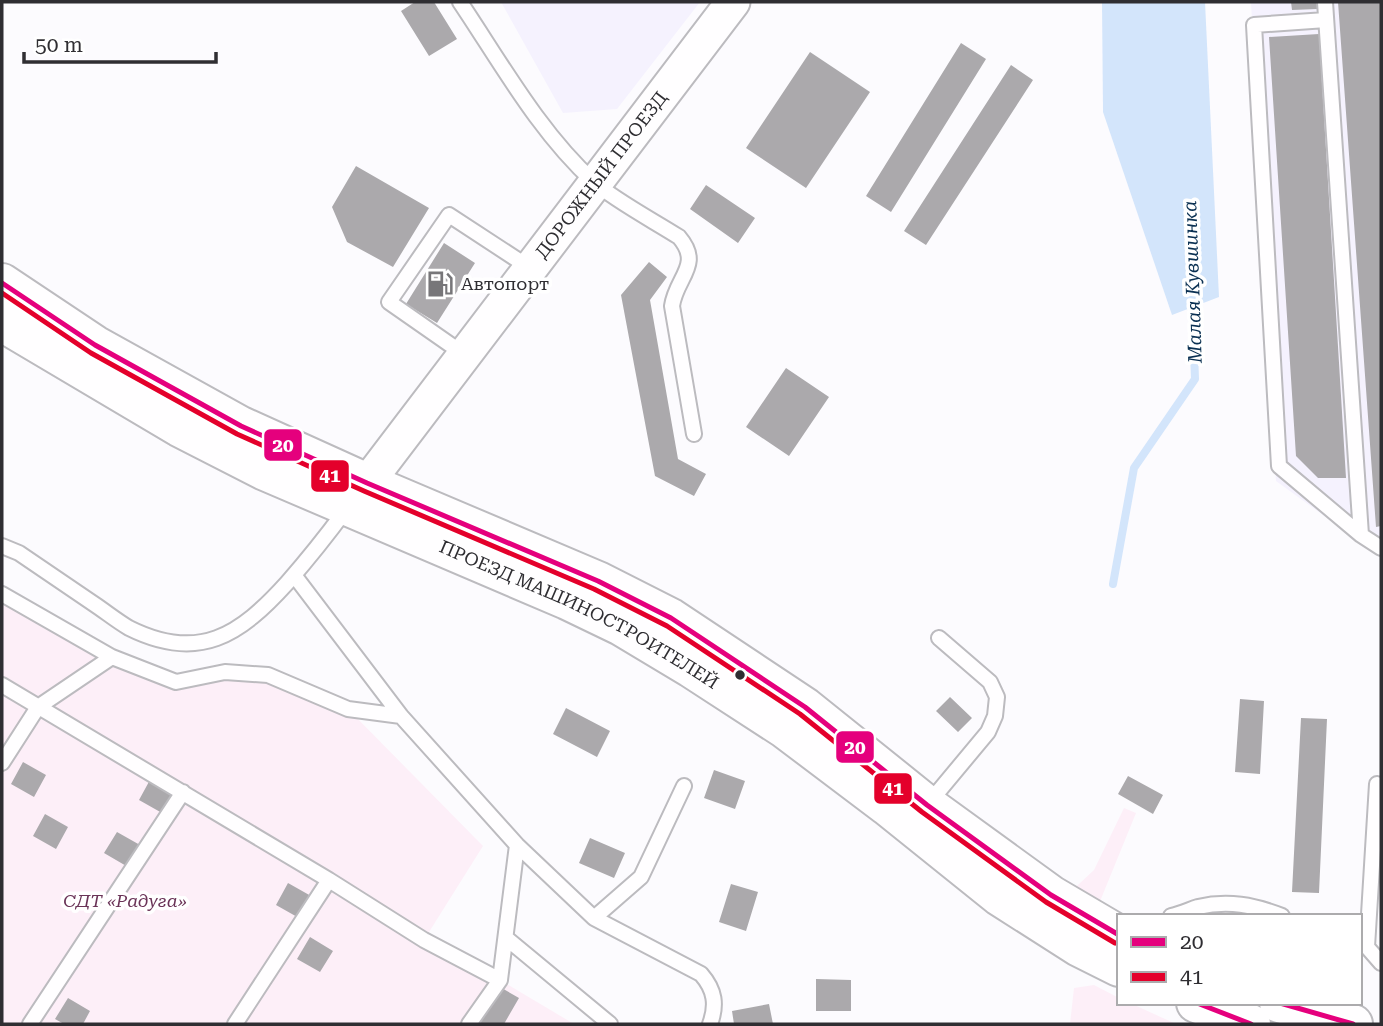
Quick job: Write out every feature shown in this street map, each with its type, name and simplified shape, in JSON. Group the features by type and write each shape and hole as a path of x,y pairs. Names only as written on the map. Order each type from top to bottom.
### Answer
{"main road":[{"name":"ПРОЕЗД МАШИНОСТРОИТЕЛЕЙ","path":"2,284 95,345 358,495"},
{"name":"ПРОЕЗД МАШИНОСТРОИТЕЛЕЙ","path":"2,322 179,427 265,471 358,495 598,581 671,618 805,706 999,896 1079,947 1117,966"},
{"name":"ПРОЕЗД МАШИНОСТРОИТЕЛЕЙ","path":"919,815 1117,934"},
{"path":"1201,1005 1251,1024"},
{"path":"1286,1005 1348,1024"}],"street":[{"name":"ДОРОЖНЫЙ ПРОЕЗД","path":"358,495 733,2"}],"lane":[{"path":"460,2 536,114 595,183 679,237 689,248 691,258 674,293 672,306 694,434"},
{"path":"1325,2 1361,534"},
{"path":"1326,20 1254,25 1279,466 1381,548"},
{"path":"466,355 389,302 449,215 530,268"},
{"path":"2,546 19,554 128,627 155,639 178,644 210,641 242,627 294,575 358,495"},
{"path":"294,575 401,716 517,845 594,918 701,974 711,986 715,1009 710,1024"},
{"path":"2,594 113,657 176,682 225,672 268,675 348,709 401,716"},
{"path":"919,815 988,732 995,716 997,697 990,682 939,638"},
{"path":"2,762 38,707 113,657"},
{"path":"2,685 329,880 424,940 500,981"},
{"path":"1377,784 1364,946 1381,963"},
{"path":"594,918 641,877 684,786"},
{"path":"30,1024 183,792"},
{"path":"470,1024 500,981 517,845"},
{"path":"235,1024 329,880"},
{"path":"1177,914 1200,907 1231,903 1261,908 1277,914"},
{"path":"506,939 610,1024"}],"shaded area":[{"path":"501,2 700,2 617,109 563,113"},
{"path":"1251,2 1381,2 1381,557 1276,481"}],"green space":[{"name":"СДТ «Радуга»","path":"2,594 176,681 268,675 348,709 483,846 424,940 500,980 574,1024 2,1024"},
{"path":"1124,808 1136,813 1094,916 1064,898 1094,870"},
{"path":"1094,985 1117,997 1117,1005 1134,1005 1176,1024 1070,1024 1074,988"}],"water":[{"path":"1102,2 1205,2 1219,297 1172,315 1103,112"}],"building":[{"path":"415,2 434,2 457,39 429,56 401,11"},
{"path":"1291,2 1317,2 1317,9 1292,10"},
{"path":"1338,2 1381,2 1381,526 1376,527"},
{"path":"1319,34 1346,478 1318,478 1296,456 1269,37"},
{"path":"961,43 986,59 891,212 866,196"},
{"path":"810,52 870,92 806,188 746,148"},
{"path":"1011,65 1033,80 926,245 904,231"},
{"path":"356,166 429,208 393,267 347,242 332,207"},
{"path":"706,185 755,218 738,243 690,209"},
{"path":"444,243 475,263 437,323 406,304"},
{"path":"649,262 667,277 650,300 678,459 706,474 694,496 655,476 621,295"},
{"path":"786,368 829,397 789,456 746,427"},
{"path":"950,697 972,718 958,732 936,711"},
{"path":"1240,699 1264,701 1260,774 1235,772"},
{"path":"566,708 610,731 597,757 553,734"},
{"path":"1301,718 1327,719 1319,893 1292,892"},
{"path":"23,762 46,775 34,797 11,784"},
{"path":"714,770 745,781 735,809 704,798"},
{"path":"1128,776 1163,795 1153,814 1118,794"},
{"path":"151,778 174,791 162,813 139,800"},
{"path":"45,814 68,827 56,849 33,836"},
{"path":"117,832 140,845 128,867 104,853"},
{"path":"590,838 625,853 614,878 579,863"},
{"path":"288,883 311,896 299,918 276,905"},
{"path":"731,884 758,892 746,931 719,922"},
{"path":"310,937 333,951 320,972 297,959"},
{"path":"816,979 851,980 851,1011 816,1011"},
{"path":"500,987 519,998 504,1024 479,1024"},
{"path":"68,998 90,1011 83,1024 64,1024 55,1019"},
{"path":"769,1004 773,1024 734,1024 732,1011"}],"waterway":[{"name":"Малая Кувшинка","path":"1113,584 1134,468 1195,379 1192,296"}],"transit line":[{"name":"20","path":"2,283 95,345 241,426 367,483 598,581 671,618 805,707 927,805 1051,895 1117,934"},
{"name":"41","path":"2,293 91,353 237,434 594,589 667,626 800,714 922,812 1046,902 1115,943"},
{"name":"20","path":"1202,1005 1251,1024"},
{"name":"20","path":"1287,1005 1353,1024"}],"place":[{"name":"Автопорт","path":"440,284"}]}
